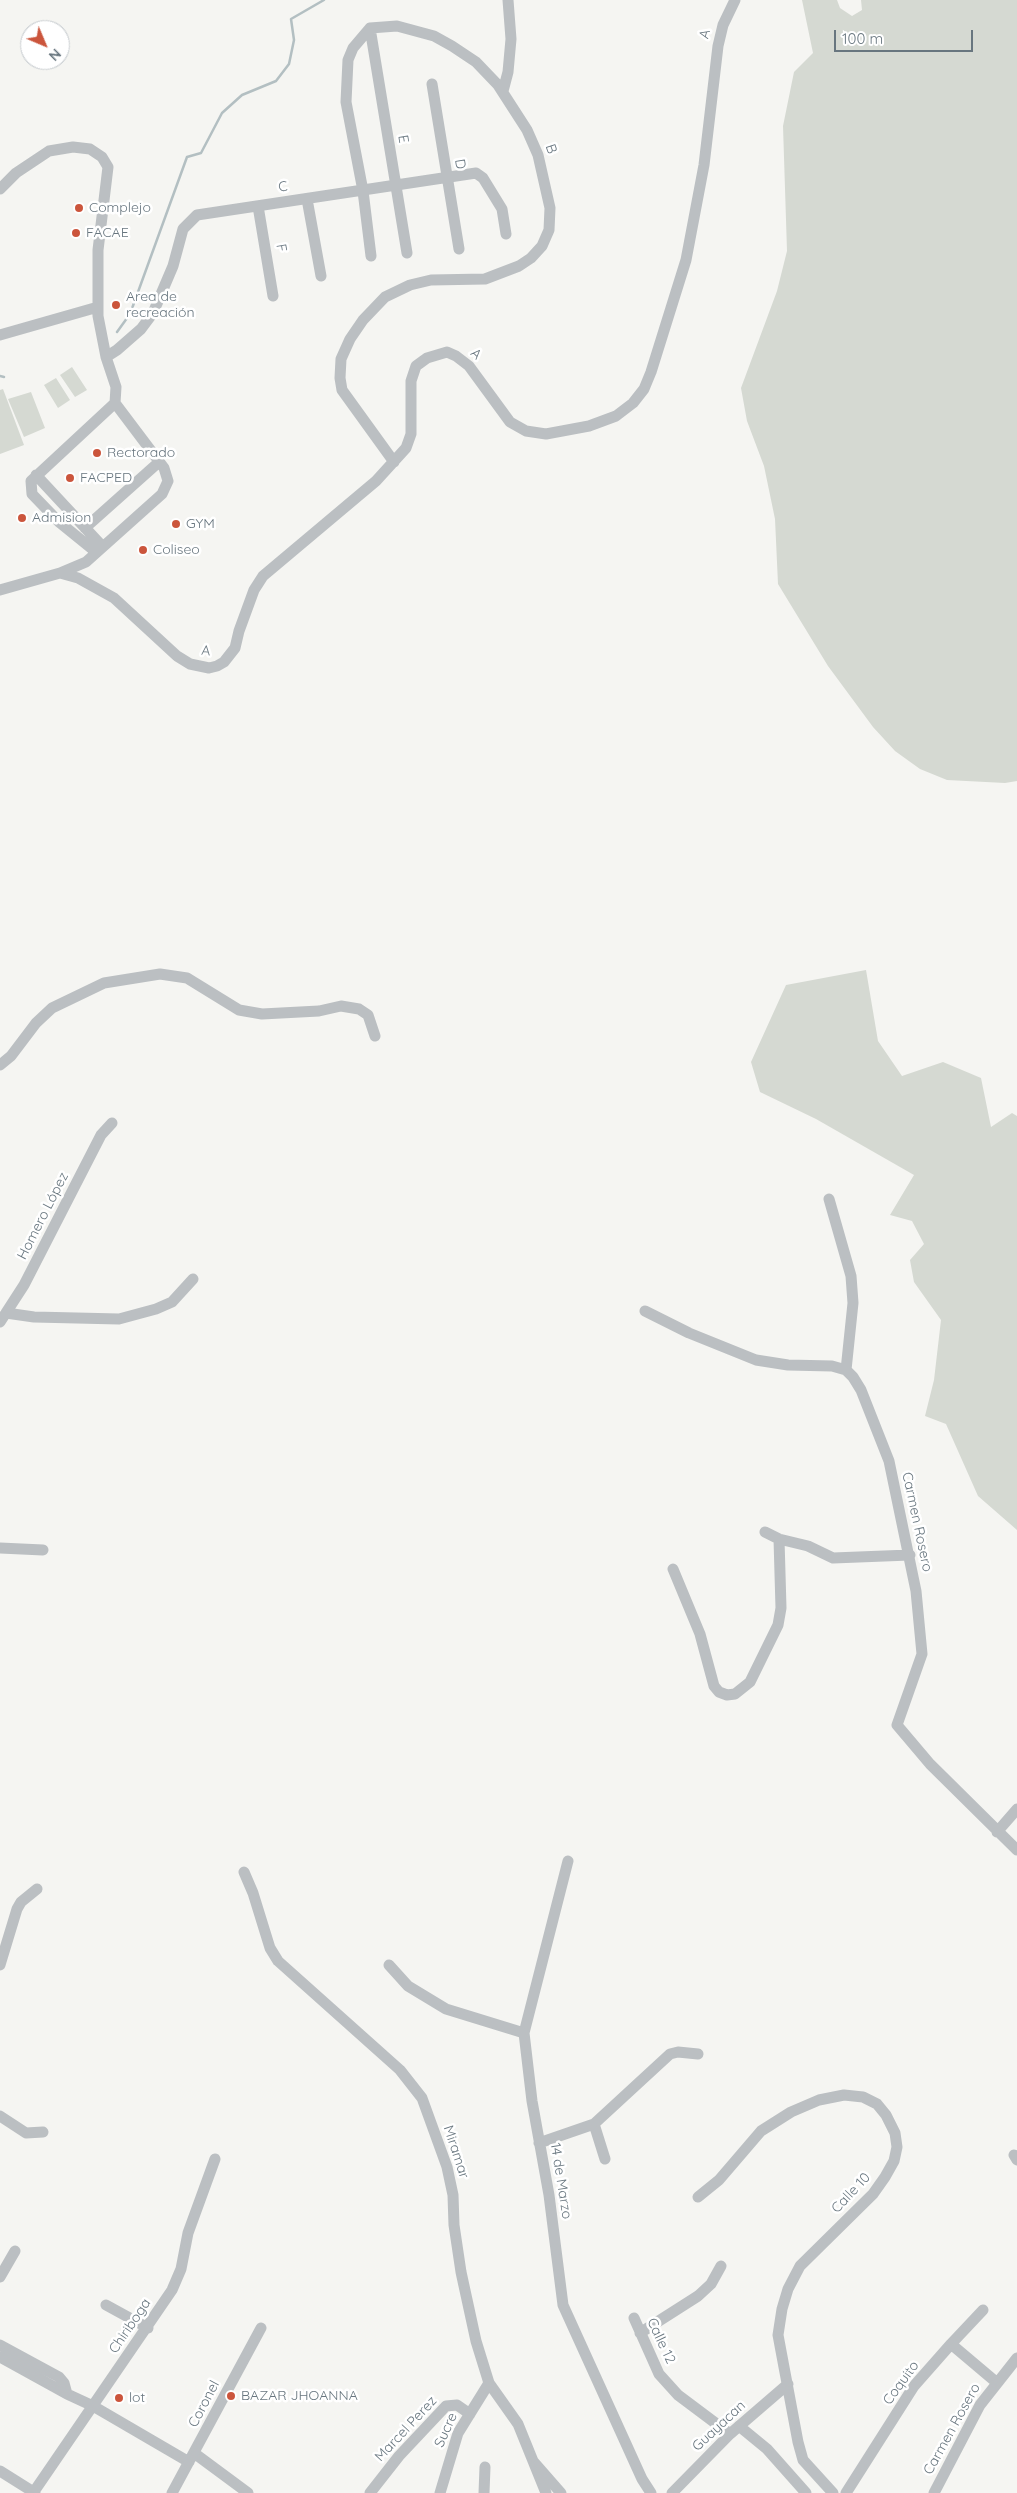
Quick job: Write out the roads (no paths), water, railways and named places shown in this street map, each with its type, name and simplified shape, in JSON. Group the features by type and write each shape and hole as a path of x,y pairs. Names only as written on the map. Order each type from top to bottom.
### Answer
{"street":[{"path":"503,91 508,72 511,39 508,0"},
{"name":"A","path":"60,573 78,578 114,598 184,660 202,667 216,666 224,662 235,648 238,631 254,590 263,576 376,481 406,448 411,434 411,381 416,366 427,358 447,352 456,356 469,366 510,422 526,431 546,434 589,426 616,416 633,404 644,389 651,372 686,260 704,166 718,46 723,25 735,0"},
{"name":"B","path":"370,28 397,26 434,36 476,62 503,91 527,130 538,155 550,208 549,230 542,246 531,258 503,274 485,279 431,280 410,285 385,297 363,320 350,339 341,359 340,378 342,390 394,462"},
{"path":"370,28 353,48 348,60 346,102 363,191 372,256"},
{"name":"E","path":"370,28 407,253"},
{"name":"D","path":"432,84 459,249"},
{"path":"0,189 16,173 49,151 73,147 90,149 102,157 108,167 98,250 98,306 106,357 116,388 115,403 164,468 168,482 162,494 86,562 60,573 0,590"},
{"name":"C","path":"106,357 141,329 153,313 173,266 183,230 197,215 476,173 482,178 502,209 506,234"},
{"path":"308,199 322,276"},
{"name":"F","path":"258,206 273,296"},
{"path":"0,335 98,306"},
{"path":"99,549 59,522 32,494 31,481 115,403"},
{"path":"85,528 159,462"},
{"path":"36,476 85,528 99,549"},
{"path":"59,522 70,512"},
{"path":"0,1065 11,1056 36,1023 52,1008 104,983 160,974 187,978 239,1010 262,1014 319,1011 341,1006 359,1010 368,1015 375,1036"},
{"name":"Homero López","path":"3,1317 24,1285 101,1135 112,1123"},
{"path":"645,1311 689,1333 756,1360 788,1365 832,1366 846,1370 853,1303 851,1276 829,1199"},
{"path":"3,1317 119,1319 156,1310 172,1302 193,1279"},
{"name":"Carmen Rosero","path":"846,1370 861,1390 889,1461 910,1555 922,1654 897,1725 930,1764 1017,1850"},
{"path":"765,1532 779,1539 804,1544 833,1558 910,1555"},
{"path":"673,1569 700,1634 714,1686 719,1692 727,1695 735,1694 750,1682 778,1625 781,1608 779,1539"},
{"path":"0,1548 43,1550"},
{"path":"997,1832 1017,1809"},
{"name":"14 de Marzo","path":"568,1861 524,2033 539,2143 549,2195 563,2305 642,2479 651,2493"},
{"name":"Miramar","path":"244,1872 253,1893 270,1948 278,1961 400,2070 422,2098 447,2167 453,2195 454,2225 460,2272 476,2341 490,2383 518,2424 530,2458 546,2493"},
{"path":"0,1965 17,1909 21,1902 37,1889"},
{"path":"389,1966 408,1986 446,2009 524,2033"},
{"path":"539,2143 594,2124 670,2054 678,2052 698,2054"},
{"name":"Calle 10","path":"698,2197 719,2180 760,2132 791,2112 819,2100 844,2095 863,2097 877,2104 886,2115 895,2133 897,2147 894,2161 885,2177 873,2194 800,2266 788,2289 782,2309 778,2335 798,2442 803,2460 833,2493"},
{"path":"0,2116 26,2133 43,2132"},
{"path":"594,2124 605,2159"},
{"name":"Chiriboga","path":"34,2493 148,2328 172,2290 181,2269 188,2233 215,2158"},
{"path":"0,2277 15,2251"},
{"path":"640,2333 698,2296 711,2284 721,2266"},
{"path":"106,2305 148,2328"},
{"name":"Coquito","path":"846,2493 914,2386 983,2310"},
{"name":"Calle 12","path":"634,2318 659,2374 678,2395 767,2449 806,2493"},
{"name":"Coronel","path":"172,2493 261,2328"},
{"path":"951,2344 996,2382"},
{"path":"0,2345 59,2378 64,2383 67,2394"},
{"path":"0,2357 67,2394 192,2458 248,2493"},
{"name":"Carmen Rosero","path":"934,2493 980,2405 996,2382 1017,2358"},
{"name":"Sucre","path":"440,2493 458,2433 490,2383"},
{"name":"Guayacan","path":"672,2493 734,2430 788,2384"},
{"name":"Marcel Perez","path":"370,2493 399,2456 446,2406 457,2405 470,2414"},
{"path":"530,2458 562,2493"},
{"path":"484,2493 485,2467"},
{"path":"0,2471 34,2493"}],"waterway":[{"path":"117,332 130,314 187,157 201,153 222,113 242,95 276,81 289,64 294,40 291,19 324,0"},
{"path":"0,376 4,377"}],"place":[{"name":"Complejo","path":"79,208"},
{"name":"FACAE","path":"76,233"},
{"name":"Area de recreación","path":"116,305"},
{"name":"Rectorado","path":"97,453"},
{"name":"FACPED","path":"70,478"},
{"name":"Admision","path":"22,518"},
{"name":"GYM","path":"176,524"},
{"name":"Coliseo","path":"143,550"},
{"name":"BAZAR JHOANNA","path":"231,2396"},
{"name":"lot","path":"119,2398"}]}
